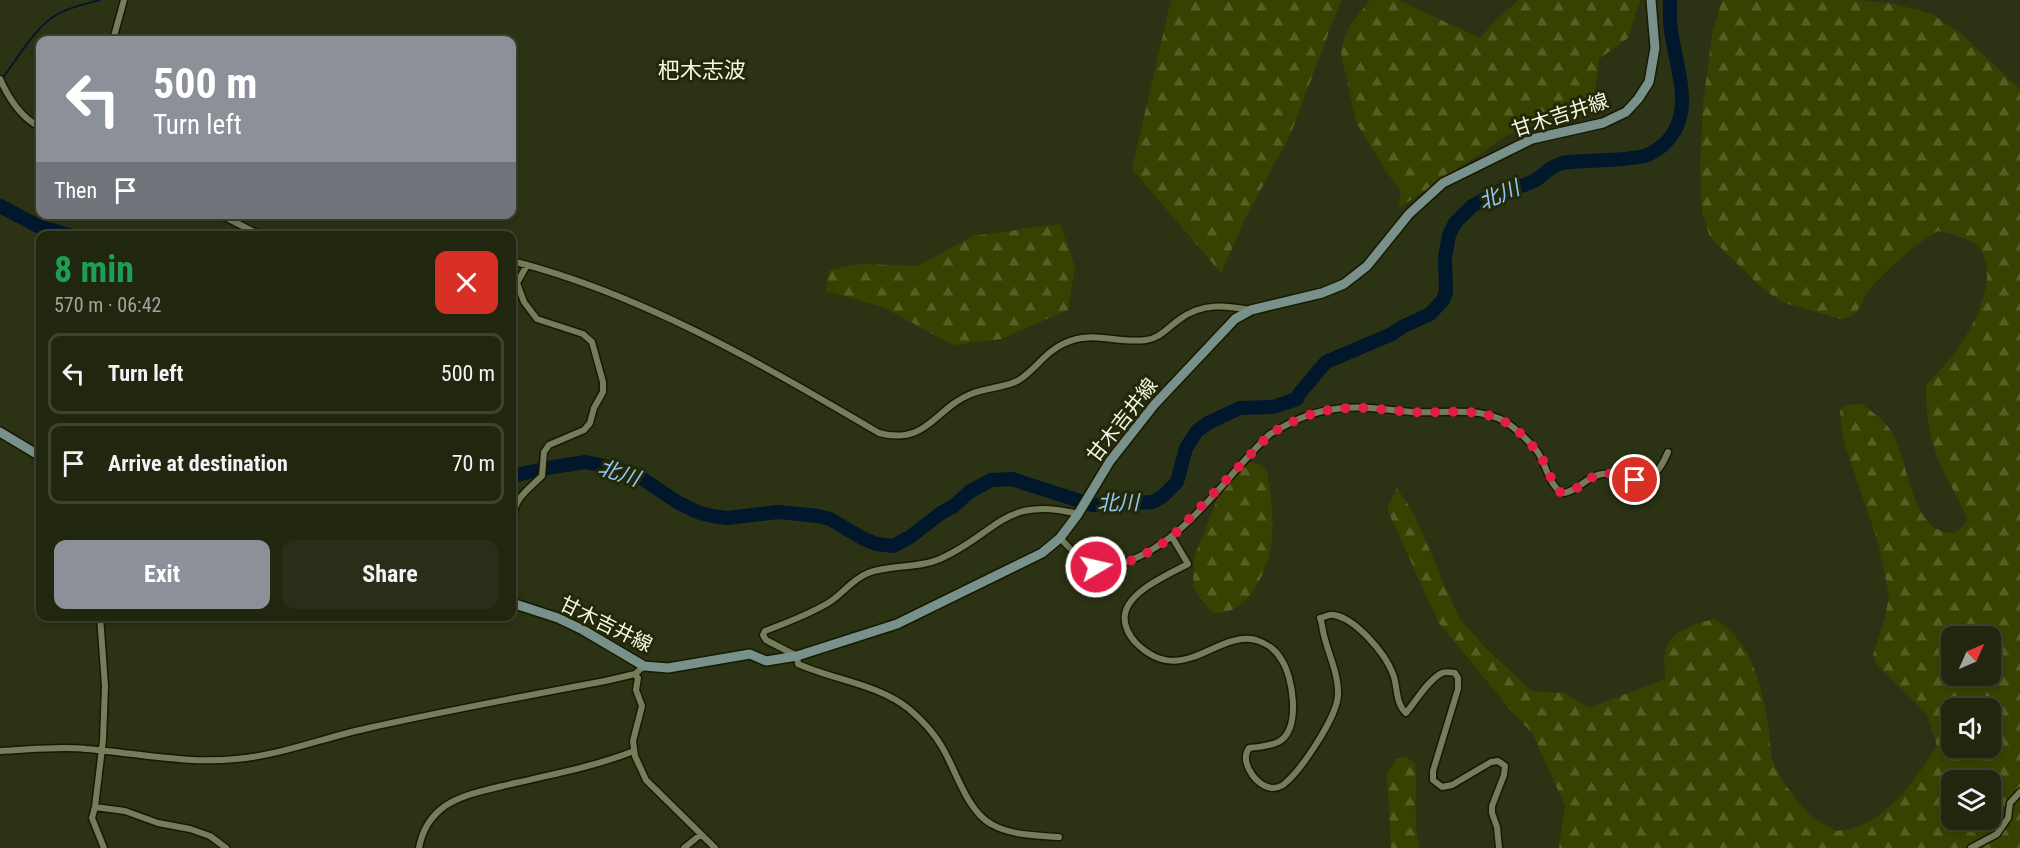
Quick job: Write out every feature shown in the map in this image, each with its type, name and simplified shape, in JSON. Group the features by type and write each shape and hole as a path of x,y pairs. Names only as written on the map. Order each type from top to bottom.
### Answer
{"main road":[{"name":"甘木吉井線","path":"516,604 566,622 644,666 668,669 750,654 766,661 797,656 897,624 1042,553 1060,538 1078,514 1110,460 1154,405 1235,319 1251,310 1322,293 1344,284 1367,266 1409,214 1443,183 1532,139 1603,123 1626,112 1649,82 1655,48 1651,0"},
{"path":"0,432 36,454"}],"street":[{"path":"114,36 124,0"},
{"path":"0,79 20,113 36,124"},
{"path":"229,219 252,231"},
{"path":"516,262 566,277 678,323 741,355 879,433 889,435 918,432 958,400 987,387 1019,380 1052,350 1080,337 1131,342 1148,340 1162,335 1181,318 1209,306 1224,305 1251,310"},
{"path":"516,502 542,476 544,452 549,445 584,430 590,423 594,408 603,392 600,367 592,342 583,334 537,319 528,309 517,283 527,265"},
{"path":"1060,538 1087,563 1096,567 1104,568 1136,559 1172,537 1270,434 1287,424 1341,408 1471,412 1502,420 1513,427 1537,451 1555,487 1564,493 1571,492 1594,476 1602,474 1647,480 1662,467 1668,453"},
{"path":"1059,837 1020,833 989,824 977,813 942,748 929,729 909,710 883,694 820,674 798,664 797,656 766,640 763,635 765,631 812,613 831,602 854,580 869,573 937,560 966,545 1012,514 1044,508 1078,514"},
{"path":"1172,537 1188,564 1141,592 1127,606 1124,615 1125,624 1131,638 1143,650 1150,655 1164,659 1195,657 1238,640 1255,640 1269,646 1281,658 1288,671 1293,701 1292,720 1288,733 1280,741 1249,748 1246,752 1245,761 1250,772 1264,786 1273,788 1282,786 1294,773 1329,723 1336,708 1338,686 1320,618 1331,614 1354,624 1380,650 1392,673 1400,707 1406,713 1440,674 1455,673 1458,678 1458,689 1433,771 1433,780 1442,787 1452,785 1491,762 1498,761 1505,766 1504,776 1492,806 1499,848"},
{"path":"100,621 105,686 102,750 92,818 104,848"},
{"path":"0,751 84,748 163,759 197,761 270,755 408,720 635,674 644,666"},
{"path":"635,674 638,678 636,690 642,706 633,741 634,751 646,780 699,835 715,848"},
{"path":"419,848 420,840 429,821 445,807 462,799 490,789 586,767 634,751"},
{"path":"1971,848 1997,834 2008,818 2010,803 2020,792"},
{"path":"95,807 125,812 158,823 190,829 210,836 226,848"},
{"path":"684,848 699,835"}],"green space":[{"path":"1171,0 1341,0 1291,133 1244,221 1221,273 1132,169"},
{"path":"1370,0 1398,0 1480,38 1519,0 1640,0 1628,38 1599,59 1593,111 1508,135 1399,208 1401,191 1385,170 1356,122 1341,53 1351,24"},
{"path":"1722,0 1858,0 1895,4 1932,14 1960,33 2020,89 2020,848 1559,848 1565,806 1533,734 1439,623 1387,509 1397,488 1413,512 1459,618 1483,645 1531,691 1564,693 1589,708 1665,679 1666,649 1673,637 1693,625 1714,619 1728,629 1747,653 1763,699 1772,759 1792,795 1814,818 1835,831 1854,828 1879,815 1912,782 1937,746 1927,714 1877,665 1873,655 1885,618 1889,595 1878,542 1845,445 1840,410 1847,405 1862,404 1883,421 1897,444 1916,501 1930,524 1941,531 1953,533 1967,521 1937,456 1930,433 1926,386 1951,358 1974,322 1980,308 1987,279 1982,252 1974,243 1962,237 1938,231 1883,274 1850,317 1841,319 1781,302 1759,285 1710,237 1702,213 1700,167 1703,104 1712,34"},
{"path":"1060,224 1075,267 1068,310 1001,339 953,345 883,307 826,291 829,270 861,264 918,266 973,236"},
{"path":"1250,462 1259,464 1267,471 1272,536 1267,562 1256,587 1238,607 1226,612 1213,613 1193,586 1194,558 1220,492"},
{"path":"1405,756 1415,764 1416,827 1420,848 1391,848 1387,772 1398,758"}],"waterway":[{"path":"1,80 33,36 48,21 66,10 100,0"},
{"name":"北川","path":"516,475 586,462 618,469 643,479 677,502 697,512 727,518 778,512 818,516 830,519 876,544 893,546 954,506 969,492 991,480 1012,479 1092,505 1152,502 1162,497 1177,482 1186,448 1197,431 1208,423 1240,408 1273,407 1297,399 1326,362 1392,334 1430,314 1443,300 1446,292 1445,257 1449,235 1455,223 1472,206 1497,192 1536,180 1551,168 1562,163 1644,156 1664,144 1673,133 1682,107 1680,79 1670,28 1670,0"},
{"name":"北川","path":"0,206 38,226 55,231"}],"district":[{"name":"杷木志波","path":"702,70"}],"route":[{"path":"1096,567 1115,566 1136,559 1158,547 1172,537 1270,434 1287,424 1328,410 1380,408 1413,412 1471,412 1488,415 1513,427 1537,451 1555,487 1560,492 1571,492 1594,476 1602,474 1635,480"}]}
